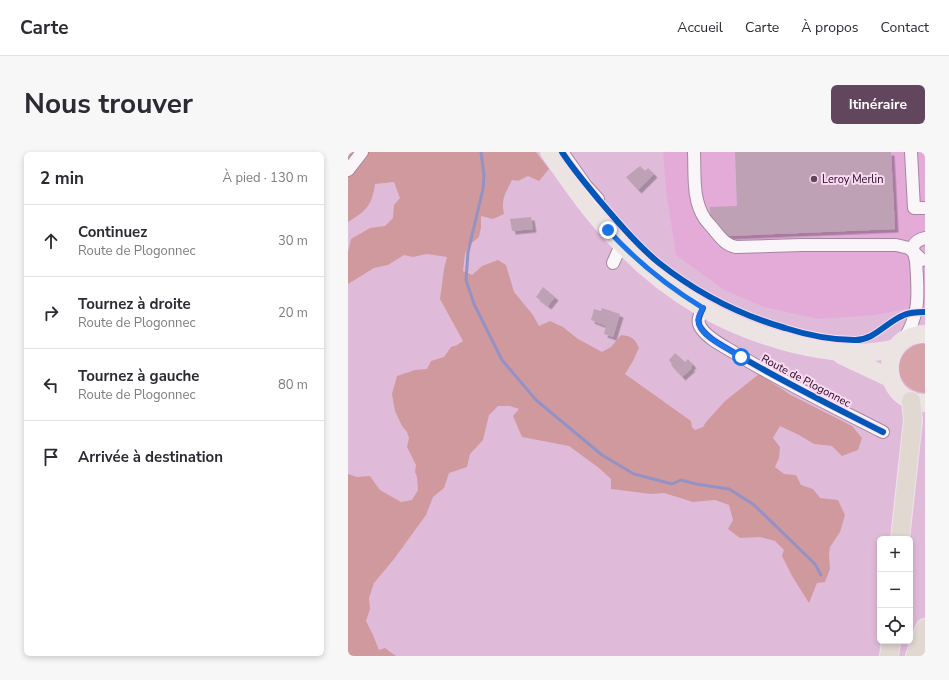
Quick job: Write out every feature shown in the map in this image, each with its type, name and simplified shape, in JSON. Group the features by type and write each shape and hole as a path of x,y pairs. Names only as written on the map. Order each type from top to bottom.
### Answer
{"highway":[{"path":"900,536 913,420 918,402"},
{"path":"915,656 925,628"},
{"path":"889,656 891,644"}],"main road":[{"name":"Route de Plogonnec","path":"549,152 596,216 621,245 659,278 703,308 735,325 806,347 834,352 867,353 882,351 899,344 910,336 925,334"},
{"path":"899,344 891,357 889,367 890,378 894,387 901,395 918,402"},
{"name":"Route de Plogonnec","path":"834,352 890,378"}],"street":[{"path":"348,170 362,152"},
{"path":"562,152 586,186 598,199"},
{"path":"694,152 695,185 700,209 705,219 724,242 730,246 896,245 904,246 920,254"},
{"path":"911,152 914,208 925,208"},
{"path":"925,238 915,242 920,254 925,295"},
{"path":"613,263 621,245"},
{"path":"899,344 909,331 916,312 918,298 915,258 920,254"},
{"name":"Route de Plogonnec","path":"703,308 698,318 700,327 707,335 766,372 882,432"}],"shaded area":[{"path":"348,152 536,152 549,169 539,181 528,176 518,181 512,180 503,200 504,214 493,219 481,216 479,237 468,246 465,254 463,271 472,275 482,266 498,260 506,265 514,292 533,315 539,326 550,321 563,327 578,339 602,352 611,347 621,335 632,338 639,348 625,374 691,421 692,427 695,430 703,427 725,401 759,374 791,395 852,426 862,438 858,450 842,456 832,446 814,444 780,426 773,438 780,447 779,458 775,467 784,474 796,475 801,485 813,489 820,498 838,500 845,515 840,532 830,547 830,569 825,582 817,583 809,603 792,576 782,556 784,550 775,541 760,537 740,538 728,529 733,520 729,505 715,500 693,502 664,493 651,494 611,489 611,479 599,468 569,446 522,437 513,416 519,409 510,406 498,406 489,415 483,440 470,454 467,467 449,473 444,488 433,497 426,515 394,559 374,583 369,598 370,609 366,621 379,650 385,648 396,656 348,656 348,474 357,477 370,476 380,490 401,502 412,500 418,490 415,472 416,465 407,447 409,438 407,432 402,426 395,411 392,394 397,376 415,370 427,369 431,361 444,357 451,347 463,341 440,299 447,257 427,254 413,257 404,255 388,265 374,268 348,284 348,252 351,239 370,228 385,226 393,218 394,205 400,198 394,182 375,184 370,203 364,211 348,222"},
{"path":"663,152 925,152 925,305 875,315 818,319 764,307 724,290 676,255 666,191"},
{"path":"922,343 925,344 925,393 914,390 906,385 901,378 899,370 900,361 904,353 912,347"}],"building":[{"name":"Leroy Merlin","path":"735,152 891,152 895,229 728,236 710,215 710,207 737,206"},
{"path":"640,166 645,171 648,168 654,174 638,190 626,177"},
{"path":"531,217 533,229 512,231 510,219"},
{"path":"543,287 555,297 548,306 536,297"},
{"path":"602,308 620,314 613,337 604,334 606,326 591,320 594,309 601,311"},
{"path":"675,353 685,362 688,359 693,365 690,367 692,368 682,377 671,365 672,364 669,360"}],"waterway":[{"path":"481,152 484,175 483,189 468,252 466,280 474,304 502,360 536,400 602,455 634,474 672,484 681,480 729,489 753,504 815,564 821,575"}],"cycle path":[{"path":"562,152 599,200 643,249 673,274 688,284 735,310 768,323 802,333 819,337 845,340 861,340 868,338 904,315 925,312"},
{"path":"703,308 699,318 699,323 704,332 713,340 810,395 883,432"}],"place":[{"name":"Leroy Merlin","path":"814,179"}],"route":[{"path":"608,230 621,245 659,278 684,297 703,308 698,318 698,322 703,331 741,357"}]}
